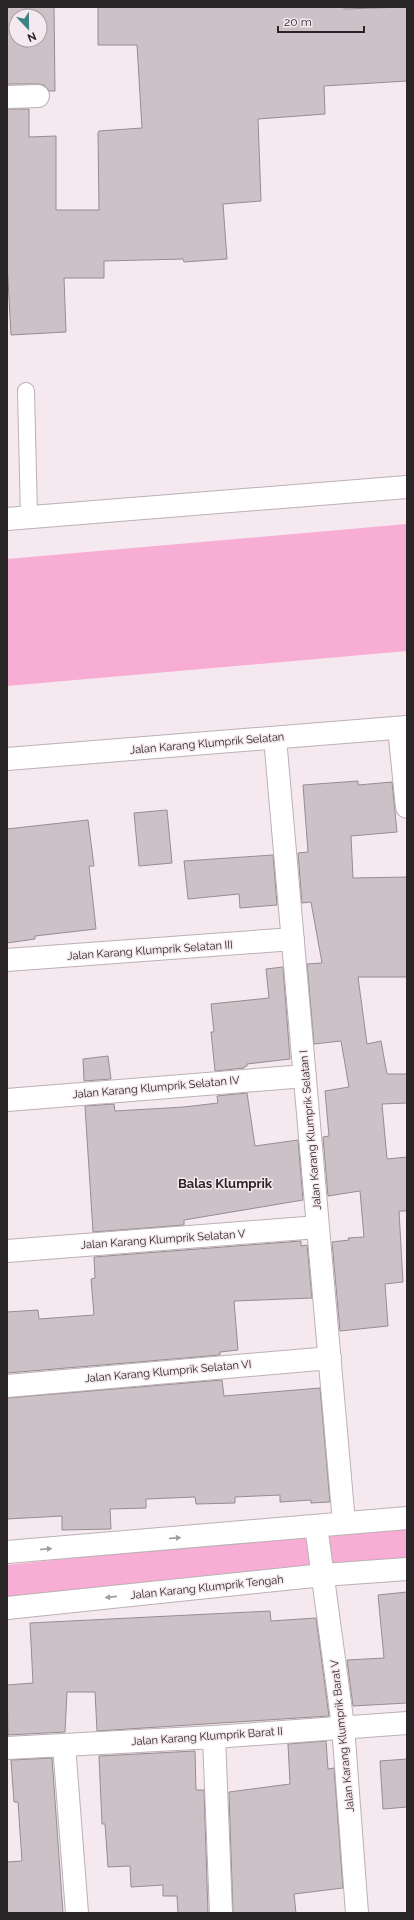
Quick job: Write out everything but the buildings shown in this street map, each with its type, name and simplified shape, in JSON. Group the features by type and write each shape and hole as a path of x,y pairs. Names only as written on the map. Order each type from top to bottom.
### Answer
{"street":[{"path":"7,97 38,96"},
{"path":"7,519 407,487"},
{"path":"403,728 407,807"},
{"name":"Jalan Karang Klumprik Selatan","path":"7,759 403,728"},
{"name":"Jalan Karang Klumprik Selatan I","path":"275,738 344,1523"},
{"name":"Jalan Karang Klumprik Selatan III","path":"7,960 293,939"},
{"name":"Jalan Karang Klumprik Selatan IV","path":"7,1100 305,1076"},
{"name":"Jalan Karang Klumprik Selatan V","path":"7,1251 318,1227"},
{"name":"Jalan Karang Klumprik Selatan VI","path":"7,1386 330,1358"},
{"path":"7,1552 317,1531 344,1523 407,1518"},
{"path":"317,1531 322,1567"},
{"name":"Jalan Karang Klumprik Tengah","path":"7,1608 322,1567 407,1569"},
{"name":"Jalan Karang Klumprik Barat V","path":"322,1567 343,1726 357,1913"},
{"name":"Jalan Karang Klumprik Barat II","path":"7,1748 64,1746 407,1722"},
{"path":"214,1736 221,1913"},
{"path":"64,1746 77,1913"}],"lane":[{"path":"26,391 29,517"}],"shaded area":[{"path":"407,524 407,651 7,686 7,559"}],"waterway":[{"path":"7,1591 333,1557 407,1554"}],"district":[{"name":"Balas Klumprik","path":"225,1183"}]}
